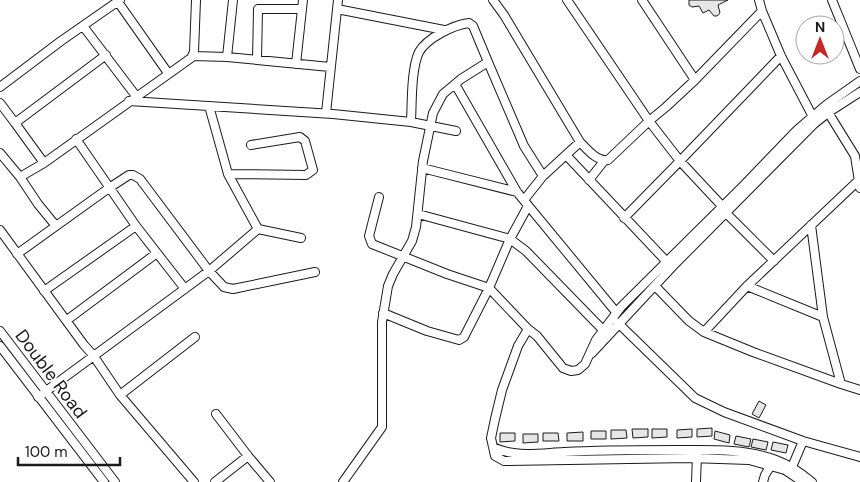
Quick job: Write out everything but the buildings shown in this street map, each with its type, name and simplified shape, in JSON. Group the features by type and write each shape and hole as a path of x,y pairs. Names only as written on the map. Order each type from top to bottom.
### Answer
{"street":[{"path":"193,56 196,0"},
{"path":"227,57 233,0"},
{"path":"257,60 259,0"},
{"path":"296,64 303,0"},
{"path":"326,113 338,0"},
{"path":"493,0 504,14 580,142 604,161"},
{"path":"567,0 649,121 680,161 724,210 774,260"},
{"path":"642,0 695,80"},
{"path":"759,0 781,56 814,119"},
{"path":"832,0 860,69"},
{"path":"0,87 119,1 168,73"},
{"path":"258,9 302,9"},
{"path":"337,9 444,30"},
{"path":"589,180 604,161 612,157 695,80 762,11"},
{"path":"411,122 413,82 420,50 444,30 468,23 473,26 524,146 544,176"},
{"path":"83,26 136,96"},
{"path":"15,124 106,55"},
{"path":"20,177 44,163 193,56 330,66"},
{"path":"624,218 781,56"},
{"path":"343,482 382,427 381,344 383,313 393,274 412,241 418,214 422,168 429,127 443,94 488,62"},
{"path":"588,357 724,210 814,119 860,81"},
{"path":"455,84 517,192 616,312"},
{"path":"826,109 860,92"},
{"path":"129,101 326,113 411,122 456,131"},
{"path":"0,103 44,163"},
{"path":"209,106 228,174 258,230"},
{"path":"704,332 774,260 859,184 857,156 826,109"},
{"path":"228,174 306,175 313,170 305,141 300,137 251,145"},
{"path":"76,139 136,226 185,289"},
{"path":"383,313 427,331 459,340 464,337 489,288 526,203 544,176 580,142"},
{"path":"0,153 56,226"},
{"path":"566,155 666,261"},
{"path":"422,168 517,192"},
{"path":"17,254 109,188 129,175 133,175 140,179 209,271 224,287 232,289 315,272"},
{"path":"379,197 370,240 372,244 402,257 489,288 537,336 562,368 571,371 578,370 585,364 603,330 616,312 666,261 724,210"},
{"path":"418,214 510,239 526,251 603,330"},
{"path":"811,225 823,317 841,384"},
{"path":"44,291 136,226"},
{"path":"0,230 120,394 194,482"},
{"path":"258,230 301,238"},
{"path":"38,397 209,271 258,230"},
{"path":"67,320 157,252"},
{"path":"655,286 689,321 704,332 753,352 860,390"},
{"path":"747,286 823,317"},
{"path":"618,323 695,398 724,412 803,441 860,457"},
{"path":"528,329 518,346 502,390 492,428 491,438 495,456 504,461 749,460 792,467 812,482"},
{"name":"Double Road","path":"0,331 115,482"},
{"path":"120,394 195,336"},
{"name":"Double Road","path":"0,346 104,482"},
{"path":"216,414 270,482"},
{"path":"792,467 803,441"},
{"path":"494,447 501,451 516,454 603,450 745,452 773,463 803,482"},
{"path":"696,482 697,450"},
{"path":"215,482 248,456"},
{"path":"762,482 773,463"}]}
